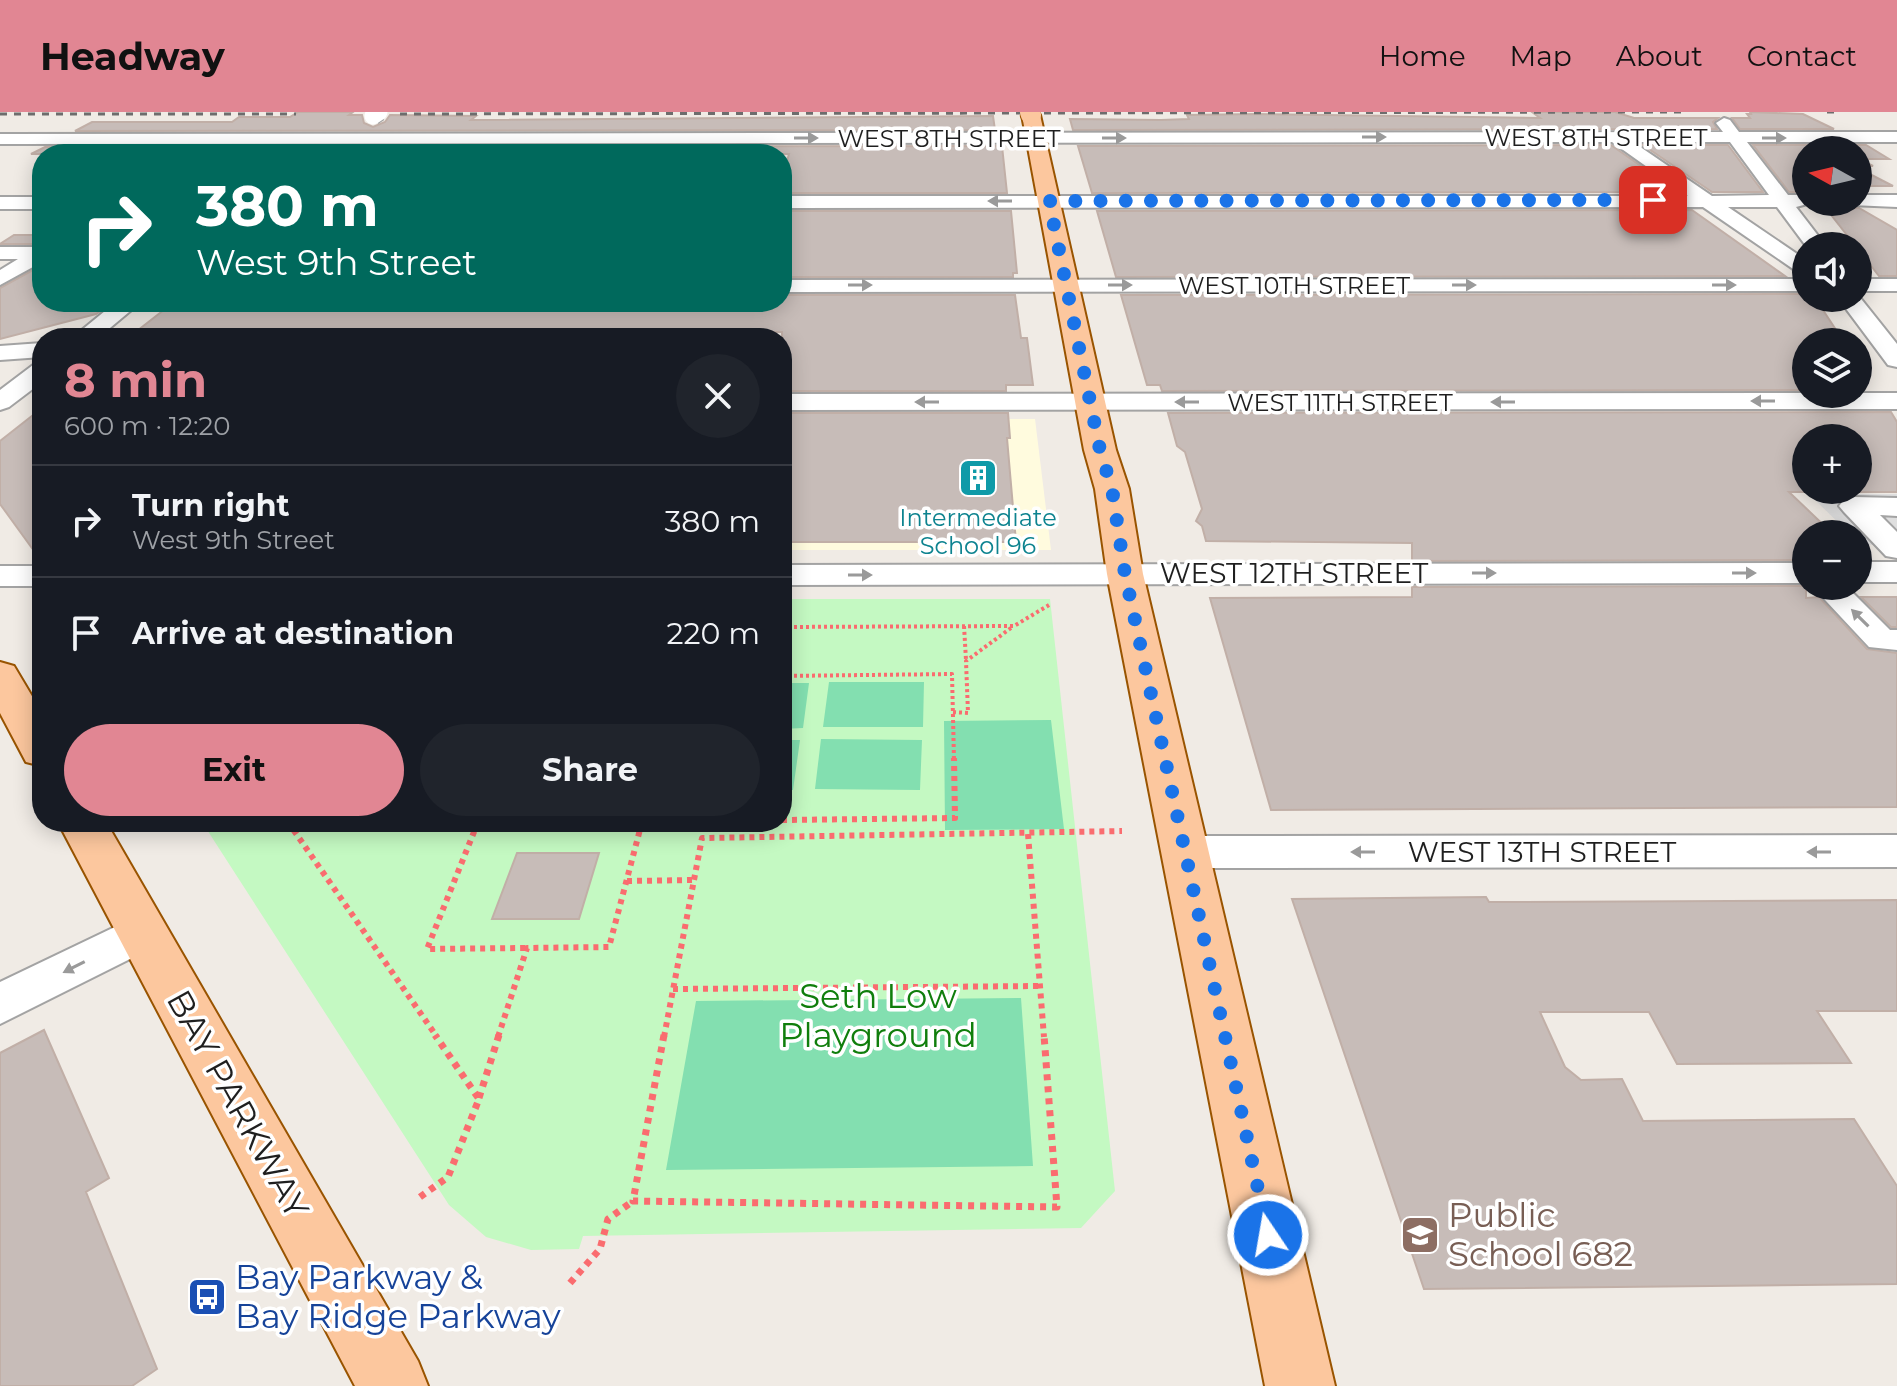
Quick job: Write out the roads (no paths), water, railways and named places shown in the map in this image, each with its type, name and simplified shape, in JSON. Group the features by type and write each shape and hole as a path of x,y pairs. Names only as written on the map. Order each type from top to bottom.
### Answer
{"main road":[{"path":"1032,122 1090,402 1112,489 1125,574 1188,852 1300,1386"},
{"path":"2,685 32,734"},
{"name":"BAY PARKWAY","path":"88,832 393,1386"}],"street":[{"path":"1715,112 1805,232"},
{"path":"337,144 376,114"},
{"name":"WEST 8TH STREET","path":"0,139 344,139 1032,122 1615,137 1897,137"},
{"path":"1594,122 1792,259"},
{"path":"792,202 1792,201"},
{"path":"1872,201 1897,201"},
{"path":"0,203 32,203"},
{"path":"0,253 32,253"},
{"path":"0,279 32,259"},
{"name":"WEST 10TH STREET","path":"792,286 1792,285"},
{"path":"1872,285 1897,285"},
{"path":"0,287 28,287"},
{"path":"1872,306 1897,323"},
{"path":"97,328 117,312"},
{"path":"1860,312 1897,360"},
{"path":"0,353 32,351"},
{"path":"0,378 32,375"},
{"path":"0,403 32,378"},
{"name":"WEST 11TH STREET","path":"792,402 1897,401"},
{"path":"0,403 32,403"},
{"path":"1897,507 1854,506 1897,549"},
{"path":"1872,572 1897,572"},
{"name":"WEST 12TH STREET","path":"792,575 1792,573"},
{"path":"0,576 32,576"},
{"path":"1842,600 1881,640 1897,640"},
{"name":"WEST 13TH STREET","path":"1188,852 1897,851"},
{"path":"0,1004 144,931"}],"railway":[{"path":"400,114 1687,112"},
{"path":"1827,112 1837,112"},
{"path":"0,114 296,114"}],"place":[{"name":"Intermediate School 96","path":"978,478"},
{"name":"Public School 682","path":"1420,1235"},
{"name":"Bay Parkway & Bay Ridge Parkway","path":"207,1297"}],"park label":[{"name":"Seth Low Playground","path":"878,1016"}]}
